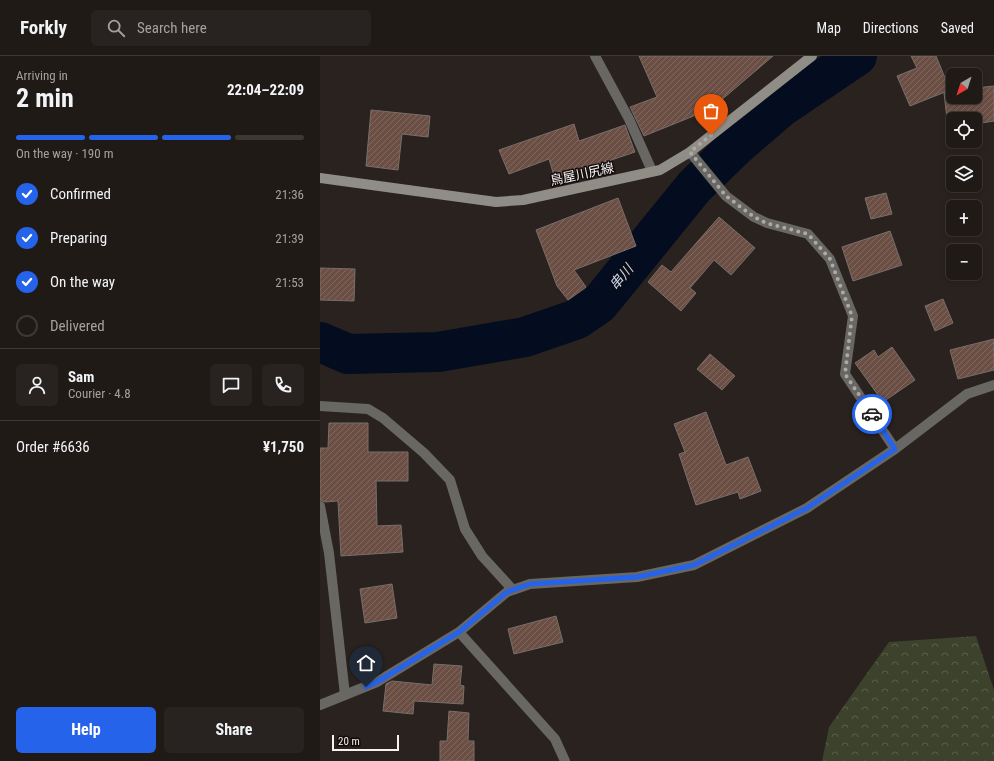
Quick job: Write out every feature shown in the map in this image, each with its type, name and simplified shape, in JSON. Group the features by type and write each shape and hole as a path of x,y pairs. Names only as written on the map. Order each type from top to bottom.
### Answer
{"main road":[{"name":"鳥屋川尻線","path":"320,178 496,202 523,200 660,170 690,152 812,56"}],"street":[{"path":"595,56 629,119 652,171"},
{"path":"690,152 726,196 754,217 766,223 808,234 830,259 852,316 845,374 895,449"},
{"path":"320,705 377,682 459,632 507,592 530,584 637,577 694,565 807,508 895,449 967,394 994,385"},
{"path":"320,406 368,409 383,418 424,453 450,480 465,529 478,549 513,590"},
{"path":"320,506 329,553 344,695"},
{"path":"459,632 555,740 565,761"}],"green space":[{"path":"976,636 994,690 994,761 822,761 829,727 889,642"}],"building":[{"path":"639,56 773,56 719,102 721,105 703,116 701,113 644,136 630,107 657,97"},
{"path":"911,56 936,56 946,80 946,92 910,106 897,76 917,68"},
{"path":"994,86 994,121 982,123 982,112 946,112 944,93 946,93 946,104 982,104 982,87"},
{"path":"371,110 430,116 428,137 402,134 398,170 366,166"},
{"path":"574,124 579,141 625,125 635,152 555,179 549,159 509,174 499,150"},
{"path":"886,193 892,214 871,219 865,198"},
{"path":"618,198 636,246 574,270 586,287 568,300 557,286 536,230"},
{"path":"719,217 755,248 731,275 714,260 690,288 696,293 681,311 648,282 662,265 671,272"},
{"path":"890,231 902,265 853,281 842,247"},
{"path":"320,268 355,269 354,301 320,300"},
{"path":"943,299 953,323 935,331 925,306"},
{"path":"994,339 994,370 958,379 950,350"},
{"path":"892,347 915,380 883,402 855,363 874,350 878,357"},
{"path":"710,354 735,376 722,390 697,369"},
{"path":"706,412 726,465 748,457 761,491 740,499 738,492 696,505 679,454 685,452 674,424"},
{"path":"329,423 368,423 368,452 408,452 408,481 376,481 377,526 401,525 403,552 341,556 338,501 325,502 320,500 320,448 328,448"},
{"path":"392,584 397,618 365,623 360,589"},
{"path":"556,616 563,642 514,654 508,629"},
{"path":"434,664 462,666 460,685 464,686 463,704 414,701 413,714 383,711 386,684 392,681 432,685"},
{"path":"449,711 469,713 468,741 474,741 474,761 440,761 440,741 447,741"}],"waterway":[{"name":"串川","path":"320,342 348,354 438,352 525,337 577,319 599,304 694,187 736,146 780,108 857,56"}],"way so far":[{"path":"711,135 690,152 726,196 754,217 766,223 808,234 830,259 852,316 845,374 872,414"}],"route":[{"path":"366,687 377,682 459,632 507,592 530,584 637,577 694,565 807,508 895,449 872,414"}]}
